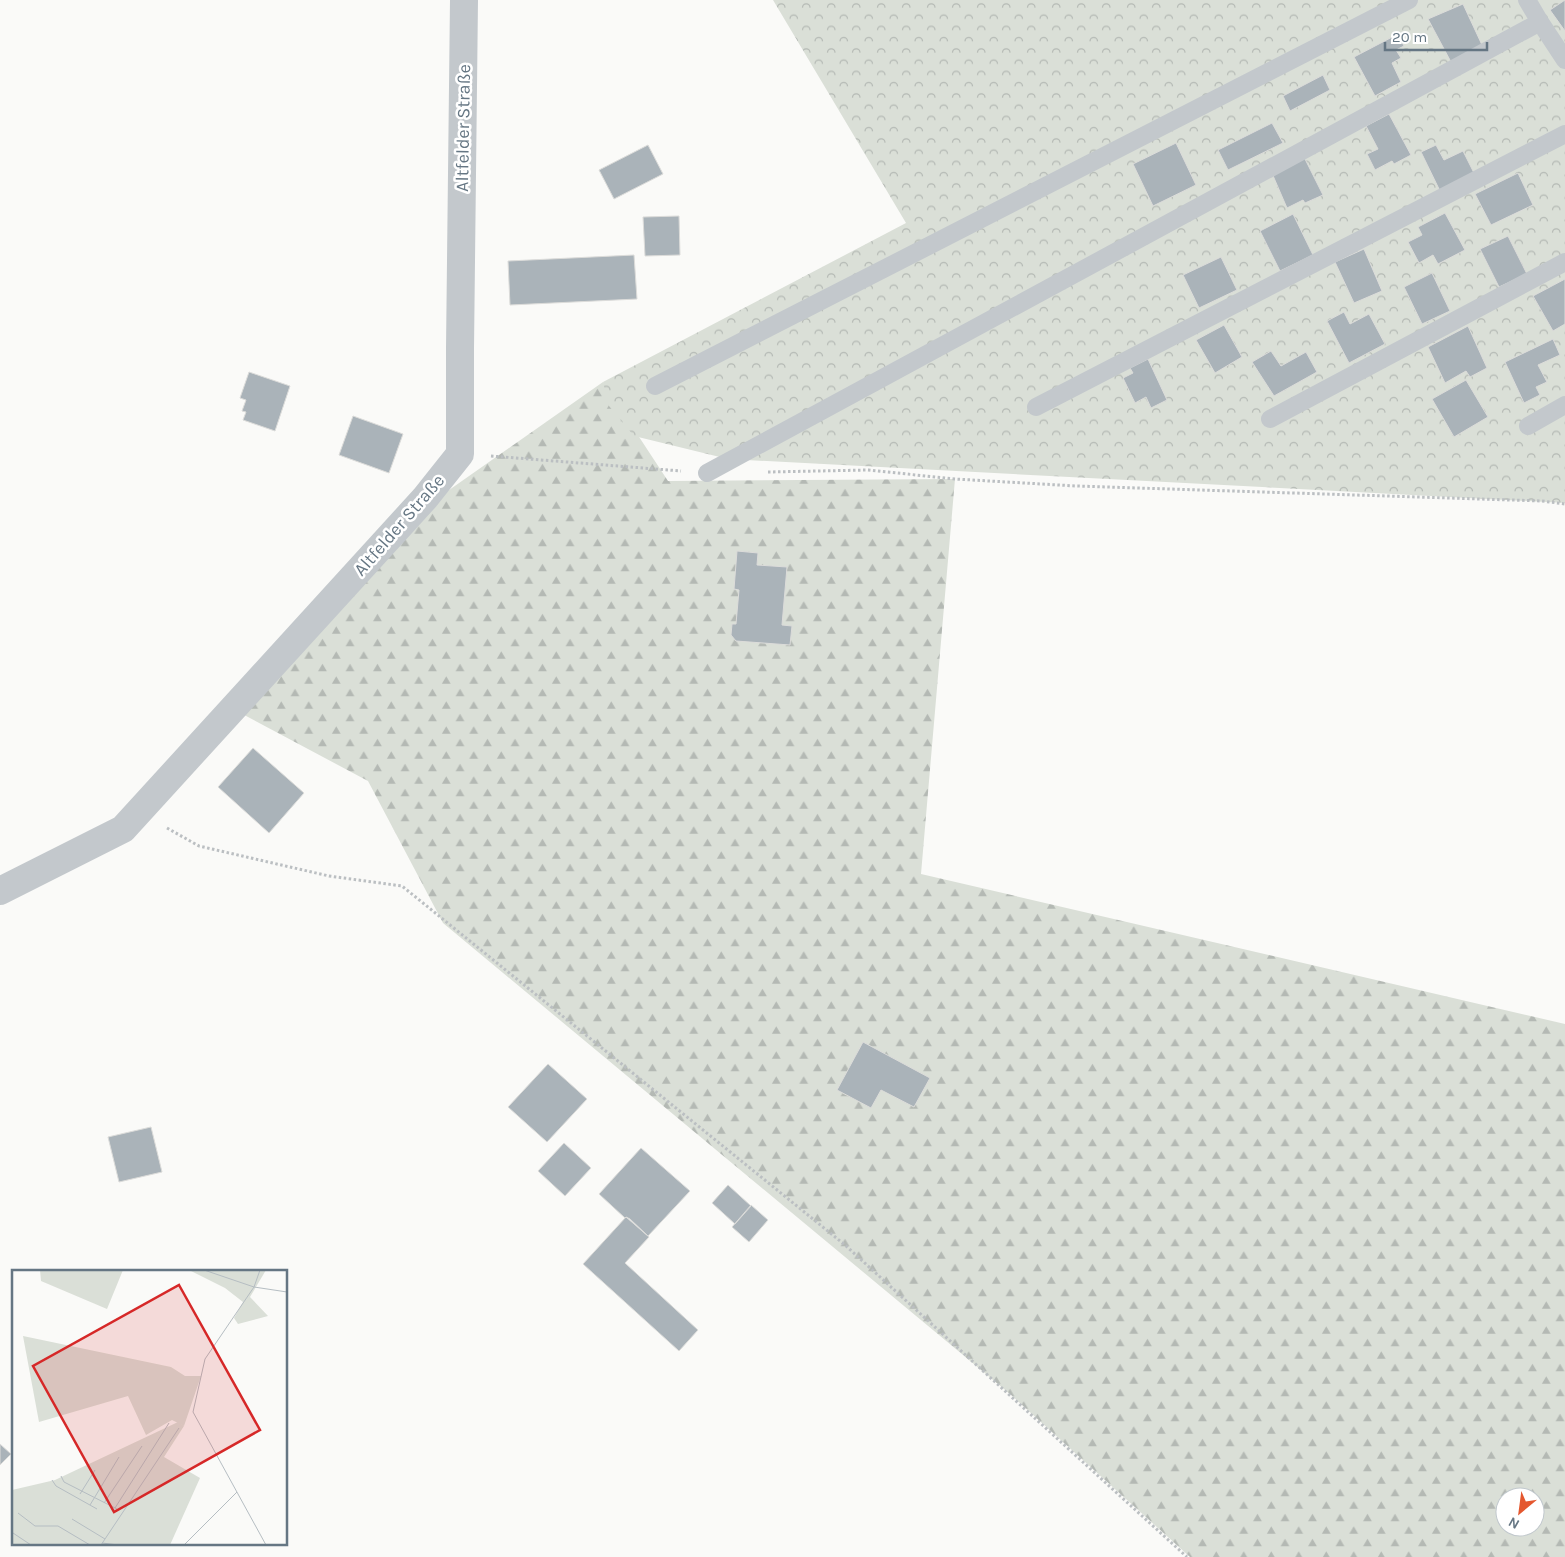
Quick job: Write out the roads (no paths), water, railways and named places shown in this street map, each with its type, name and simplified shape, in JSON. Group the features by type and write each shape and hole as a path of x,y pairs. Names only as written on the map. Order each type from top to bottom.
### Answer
{"street":[{"name":"Altfelder Straße","path":"0,891 124,829 425,498 460,454 464,0"}],"lane":[{"path":"656,386 1409,0"},
{"path":"1527,0 1565,60"},
{"path":"707,473 1540,22"},
{"path":"1036,407 1565,134"},
{"path":"1270,418 1565,262"},
{"path":"1528,426 1565,405"}]}
